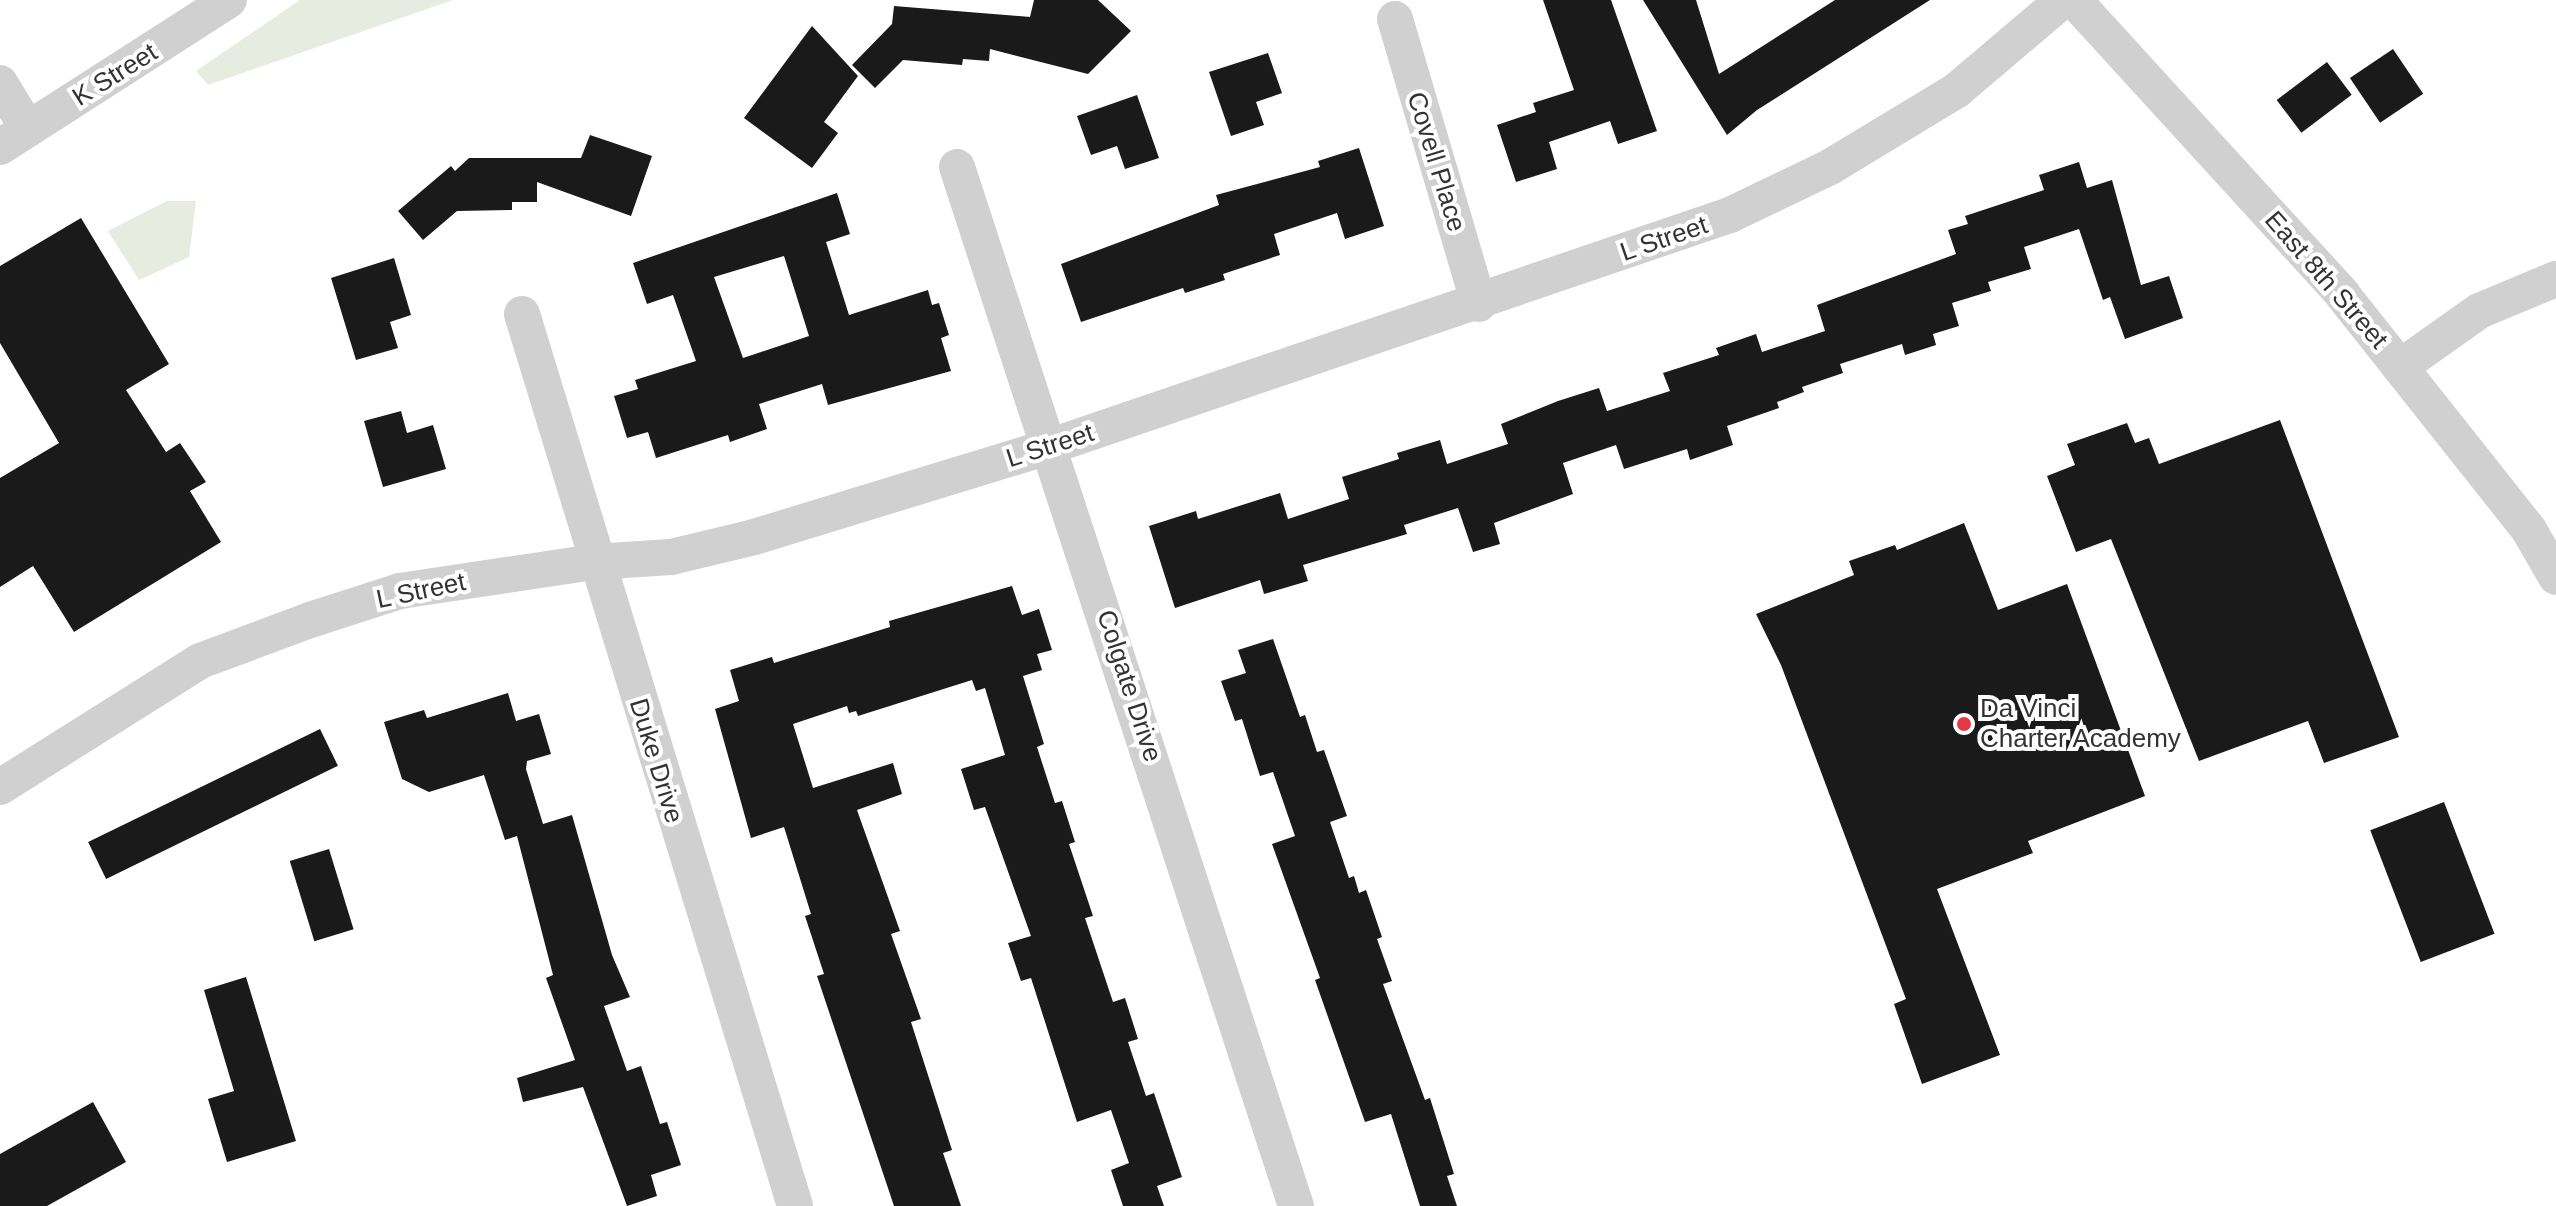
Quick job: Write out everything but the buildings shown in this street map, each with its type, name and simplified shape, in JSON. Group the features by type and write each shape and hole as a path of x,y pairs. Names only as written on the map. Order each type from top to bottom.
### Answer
{"street":[{"name":"K Street","path":"14,138 229,0"},
{"name":"L Street","path":"0,787 200,661 400,591 594,562 671,557 754,537 1051,446 1479,304 1730,215 1830,167 1957,90 2063,0"},
{"name":"East 8th Street","path":"2074,0 2342,294 2529,530 2556,577"},
{"name":"Covell Place","path":"1395,19 1479,304"},
{"path":"0,83 14,138"},
{"name":"Colgate Drive","path":"957,167 1051,446 1296,1206"},
{"path":"2400,367 2479,311 2556,279"},
{"name":"Duke Drive","path":"522,314 594,562 795,1206"}],"shaded area":[{"path":"300,0 453,0 208,85 196,71"},
{"path":"167,201 196,201 189,257 139,280 108,231"}],"place":[{"name":"Da Vinci Charter Academy","path":"1964,724"}]}
